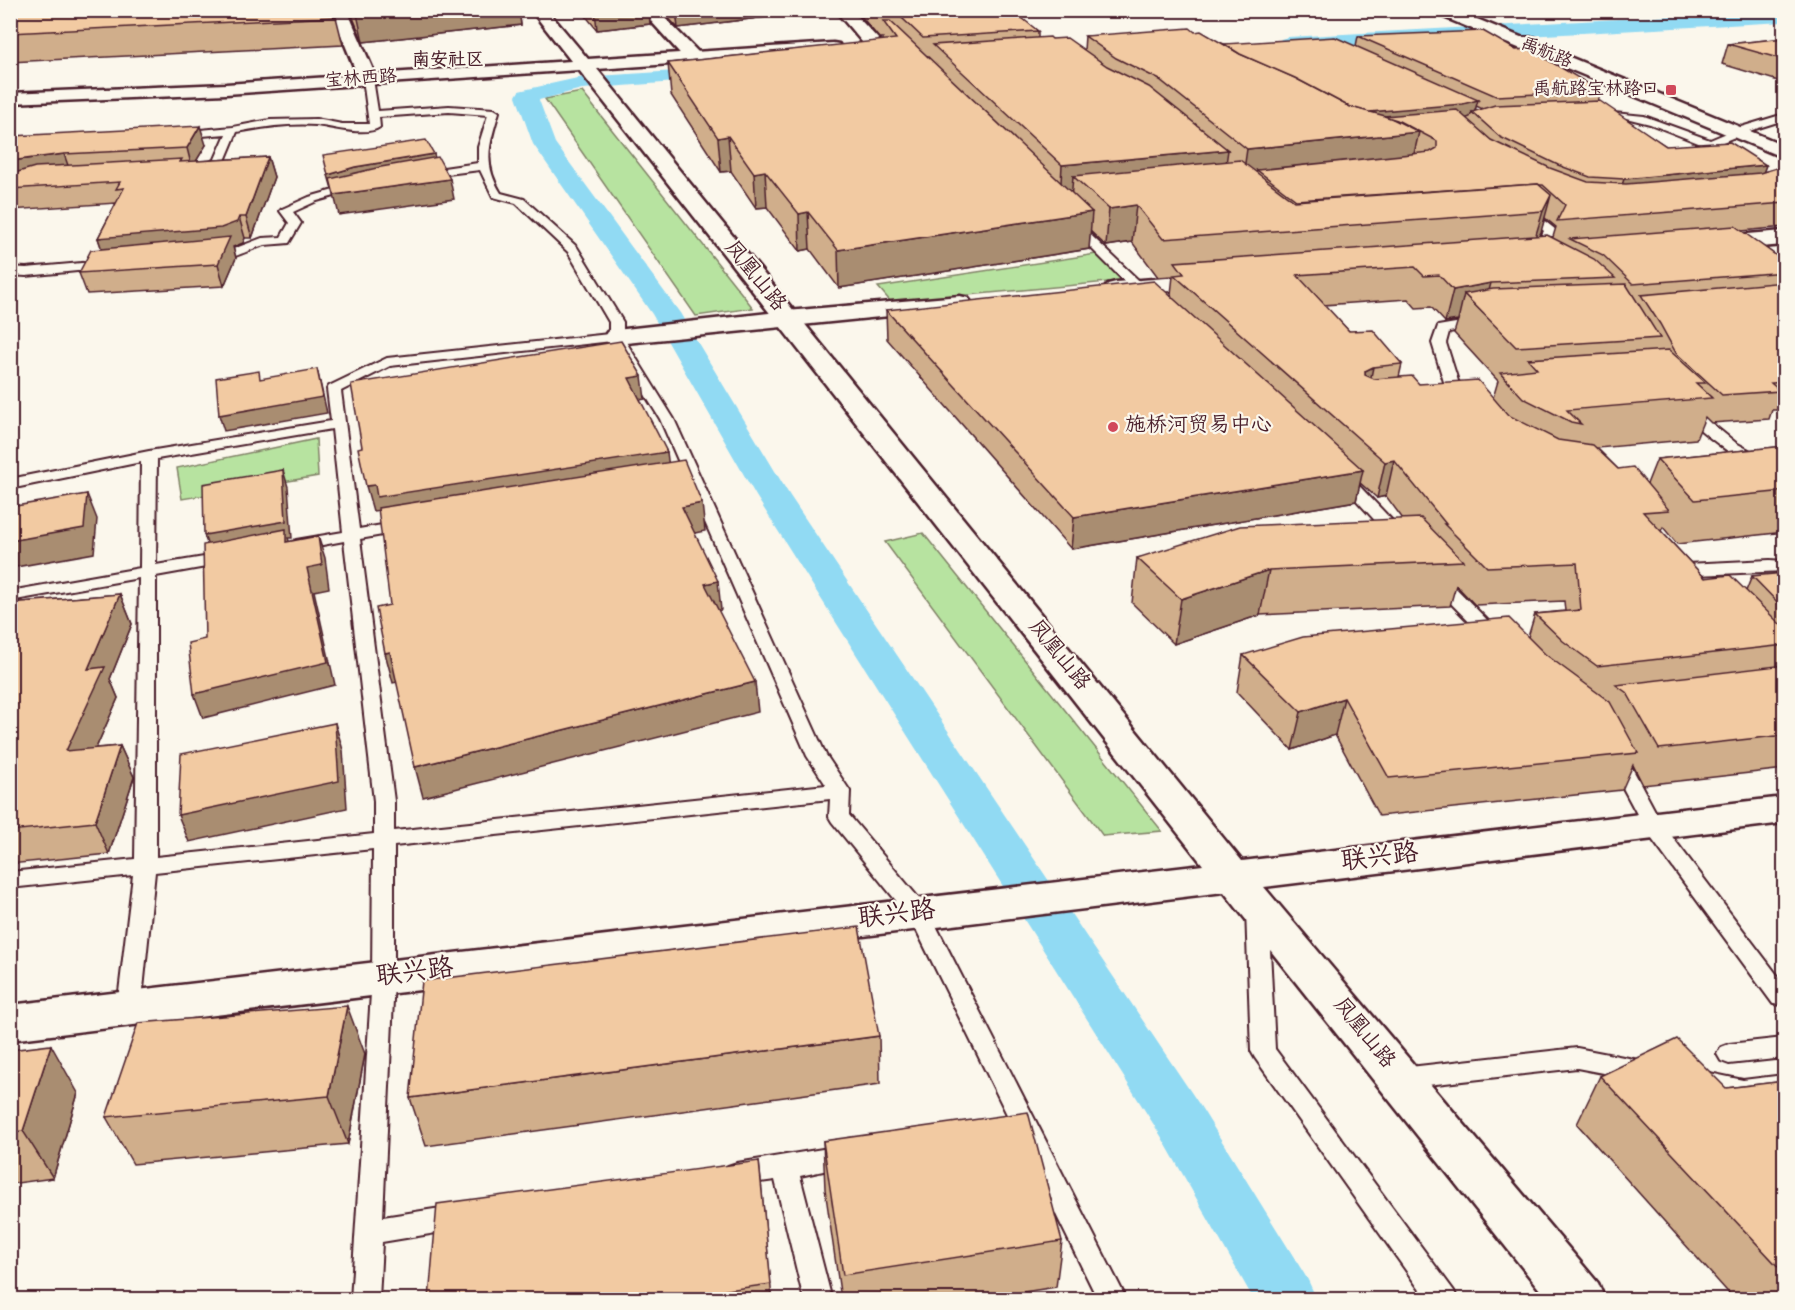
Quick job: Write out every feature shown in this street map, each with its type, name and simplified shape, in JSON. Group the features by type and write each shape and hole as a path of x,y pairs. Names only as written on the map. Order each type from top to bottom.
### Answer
{"street":[{"path":"339,10 368,79"},
{"name":"凤凰山路","path":"538,10 1245,890 1580,1299"},
{"path":"648,10 693,57"},
{"name":"宝林西路","path":"10,98 226,89 368,79 594,77 693,57 883,44 842,10"},
{"name":"禹航路","path":"1440,10 1483,19 1520,38"},
{"name":"禹航路","path":"1464,15 1741,130 1785,152"},
{"name":"禹航路","path":"1741,130 1785,144"},
{"path":"1690,245 1785,238"},
{"path":"1513,259 1547,258"},
{"path":"1090,291 1243,279"},
{"path":"616,337 787,318 985,300"},
{"name":"联兴路","path":"10,1023 1134,888 1245,890 1653,826 1785,810"}],"lane":[{"path":"1482,40 1520,38"},
{"path":"165,136 233,130 270,123 316,122 342,127 375,128 368,79"},
{"path":"373,114 449,109 494,112 483,147 484,166 497,195 520,201 573,250 616,322 616,337 667,419 688,479 817,756 840,791 839,817 928,913 1014,1126 1113,1299"},
{"path":"1584,114 1619,112 1642,116 1710,144 1738,162"},
{"path":"1710,144 1741,130 1785,117"},
{"path":"183,173 195,173 220,161 233,130"},
{"path":"408,176 484,166"},
{"path":"196,257 230,255 262,242 285,240 295,223 286,211 313,199 365,185"},
{"path":"1064,214 1164,312"},
{"path":"1508,216 1532,214 1550,230 1547,258"},
{"path":"10,271 26,272 116,264"},
{"path":"1442,400 1472,403 1451,382 1439,343 1443,329 1494,322"},
{"path":"365,1299 383,978 384,801 334,389 387,362 616,337"},
{"path":"1674,399 1706,429 1765,466 1785,474"},
{"path":"10,484 149,456 338,424"},
{"path":"129,1009 145,865 149,456"},
{"path":"1330,465 1357,489 1412,551"},
{"path":"284,547 422,523"},
{"path":"10,597 250,554"},
{"path":"1674,555 1701,584"},
{"path":"1686,568 1697,570 1785,566"},
{"path":"1428,568 1508,652"},
{"path":"1609,744 1653,826 1780,997"},
{"path":"10,880 840,791"},
{"path":"1245,890 1263,1051 1444,1299"},
{"path":"1729,1054 1785,1048"},
{"path":"1399,1078 1577,1058 1743,1090 1785,1085"},
{"path":"716,1178 865,1153"},
{"path":"785,1167 818,1299"},
{"path":"368,1232 484,1214"}],"green space":[{"path":"582,92 753,308 696,316 545,99"},
{"path":"1103,253 1130,280 891,302 878,287"},
{"path":"316,439 318,476 182,499 177,468"},
{"path":"923,533 1162,831 1103,836 885,542"}],"building":[{"path":"10,10 334,10 336,17 10,33"},
{"path":"356,10 394,10 357,14"},
{"path":"888,10 1012,10 1038,31 923,38 901,17 899,11"},
{"path":"883,21 890,21 1092,212 838,250 808,212 799,214 765,171 754,173 728,136 718,138 668,63 896,39"},
{"path":"1190,28 1195,32 1201,31 1240,54 1295,78 1348,106 1389,117 1419,132 1247,149 1160,80 1116,58 1085,36"},
{"path":"1483,31 1516,50 1529,49 1601,91 1496,96 1358,36"},
{"path":"1050,37 1052,39 1067,38 1107,66 1149,87 1228,150 1062,165 933,45"},
{"path":"1335,37 1478,100 1463,104 1369,112 1348,106 1224,44"},
{"path":"1785,38 1785,60 1728,44"},
{"path":"1600,101 1666,146 1730,142 1766,165 1624,179 1590,177 1558,165 1500,137 1472,112 1495,105"},
{"path":"1457,110 1491,140 1550,168 1588,182 1626,184 1760,173 1783,166 1785,167 1785,203 1557,221 1565,205 1543,185 1538,184 1296,200 1257,170 1430,152 1437,148 1437,141 1397,120 1384,116"},
{"path":"200,126 187,148 64,154 10,163 10,137 12,136"},
{"path":"426,140 434,154 355,167 328,175 323,155"},
{"path":"268,157 246,217 239,217 237,222 221,228 98,238 124,188 116,189 120,182 10,189 10,181 18,172 35,167"},
{"path":"438,157 450,179 334,195 330,179"},
{"path":"1240,160 1294,201 1538,184 1551,195 1543,211 1163,239 1136,205 1109,209 1073,176"},
{"path":"1735,226 1785,262 1785,272 1633,284 1603,255 1570,239"},
{"path":"1547,235 1594,259 1615,278 1491,283 1453,290 1439,275 1424,276 1415,267 1297,275 1349,331 1373,330 1402,364 1373,367 1365,371 1365,375 1374,379 1412,376 1419,384 1478,380 1508,415 1558,440 1593,445 1618,469 1633,467 1669,510 1643,512 1705,578 1730,575 1785,629 1785,645 1597,666 1563,641 1535,614 1581,610 1577,563 1487,567 1444,524 1446,524 1394,460 1385,462 1174,275 1184,274 1175,262"},
{"path":"230,237 218,264 79,273 91,250"},
{"name":"施桥河贸易中心","path":"1154,281 1363,470 1074,517 886,310"},
{"path":"1785,282 1785,382 1771,383 1780,391 1722,395 1676,353 1641,295"},
{"path":"1626,284 1660,338 1516,347 1464,294 1493,289"},
{"path":"621,341 642,376 629,378 667,452 377,497 375,485 366,486 358,448 362,447 351,384"},
{"path":"1669,350 1706,383 1696,383 1712,398 1567,410 1581,424 1571,422 1523,398 1500,373 1537,369 1528,359"},
{"path":"317,369 323,397 219,415 216,378 259,371 260,379"},
{"path":"1785,446 1785,491 1695,500 1657,459"},
{"path":"684,460 702,503 682,507 718,581 705,584 755,682 415,767 390,652 385,653 376,608 390,605 378,508"},
{"path":"283,470 286,521 204,535 203,484"},
{"path":"87,494 84,528 10,541 10,507"},
{"path":"1421,518 1463,561 1269,570 1181,599 1137,558 1240,526"},
{"path":"286,529 286,542 318,536 322,565 307,568 328,662 194,694 188,643 205,639 203,545"},
{"path":"1785,573 1785,610 1752,576"},
{"path":"120,594 88,669 105,667 66,751 120,746 95,822 10,831 10,603"},
{"path":"1509,618 1545,654 1610,702 1638,753 1389,778 1344,698 1301,712 1243,655 1303,637"},
{"path":"1785,665 1785,735 1659,749 1627,693 1616,685"},
{"path":"335,723 339,781 178,815 181,754"},
{"path":"859,927 879,1036 410,1098 422,981"},
{"path":"347,1006 329,1096 106,1117 138,1023"},
{"path":"1677,1039 1726,1088 1785,1081 1785,1274 1600,1076"},
{"path":"51,1045 23,1131 10,1132 10,1050"},
{"path":"1028,1112 1062,1241 843,1275 823,1141"},
{"path":"759,1161 771,1284 662,1299 429,1299 437,1204"}],"waterway":[{"path":"1288,43 1784,16"},
{"path":"723,74 582,83 527,96 544,144 666,313 773,496 1180,1120 1287,1300"}],"place":[{"name":"禹航路宝林路口","path":"1671,90"},
{"name":"施桥河贸易中心","path":"1113,427"}],"district":[{"name":"南安社区","path":"448,61"}]}
